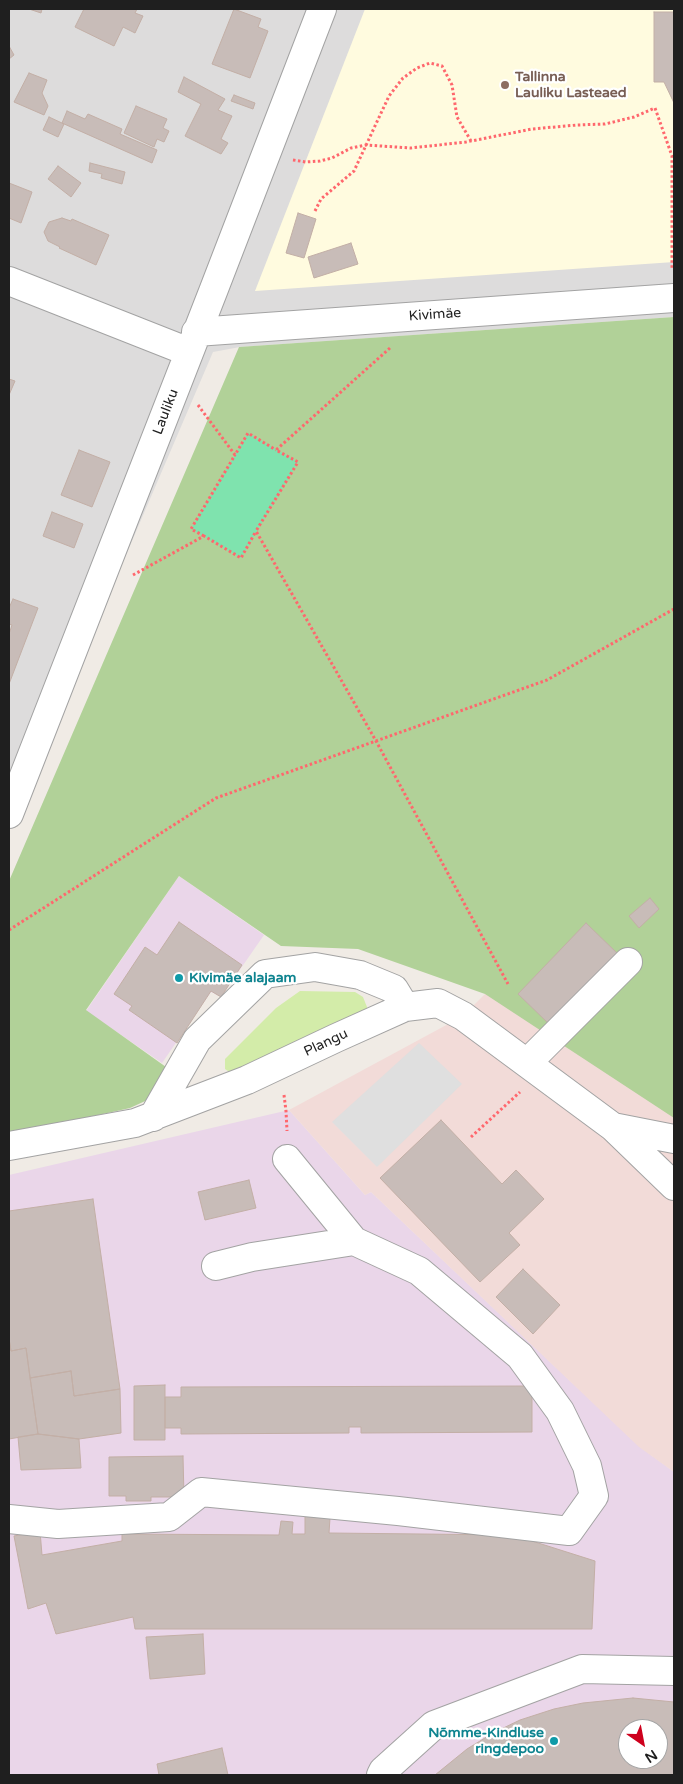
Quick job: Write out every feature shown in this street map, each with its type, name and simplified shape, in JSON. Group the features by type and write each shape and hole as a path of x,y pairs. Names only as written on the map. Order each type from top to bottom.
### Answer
{"street":[{"name":"Lauliku","path":"9,814 322,9"},
{"name":"Kivimäe","path":"9,281 192,342 425,316 673,298"},
{"path":"534,1068 628,962"},
{"path":"153,1117 197,1040 266,974 315,967 360,975 394,989 405,1007"},
{"name":"Plangu","path":"9,1146 135,1123 153,1117 247,1080 405,1007 438,1002 463,1016 613,1127 674,1186"},
{"name":"Plangu","path":"613,1127 674,1139"},
{"path":"9,1519 58,1524 169,1517 202,1492 398,1511 569,1531 594,1496 587,1466 560,1411 520,1356 419,1271 354,1241 287,1159"},
{"path":"216,1266 252,1257 354,1241"},
{"path":"381,1775 383,1771 434,1725 582,1669 674,1670"}],"path":[{"path":"316,212 321,199 354,171 388,96 403,78 417,68 430,63 442,66 452,85 457,117 471,140"},
{"path":"266,154 306,162 320,161 332,158 351,148 366,145 411,148 532,130 605,124 634,117 654,108 672,156 673,298"},
{"path":"276,450 425,316"},
{"path":"178,378 235,455"},
{"path":"248,433 298,462 241,558 191,528 235,455 248,433"},
{"path":"256,531 376,741 508,984"},
{"path":"93,597 204,536"},
{"path":"9,930 216,798 546,680 674,610"},
{"path":"279,1065 286,1111 287,1159"},
{"path":"471,1137 534,1068"}],"shaded area":[{"path":"9,9 674,9 674,317 240,347 213,352 9,828"},
{"name":"Tallinna Lauliku Lasteaed","path":"365,9 674,9 674,262 255,291"},
{"path":"674,821 674,1472 639,1447 371,1192 365,1195 289,1110 463,1016"},
{"path":"179,876 264,935 221,997 211,992 162,1063 86,1011"},
{"path":"419,1043 462,1084 377,1167 332,1122"},
{"path":"289,1110 365,1195 371,1192 639,1446 674,1472 674,1775 9,1775 9,1175"}],"green space":[{"path":"674,317 674,1118 485,994 358,949 281,946 179,876 86,1010 166,1067 156,1096 130,1108 9,1135 9,881 239,347"},
{"path":"248,433 298,462 241,558 191,529"},
{"path":"300,991 355,992 363,997 367,1013 231,1073 225,1069 225,1059 276,1008"}],"building":[{"path":"29,9 42,9 41,13"},
{"path":"84,9 137,9 135,13 143,16 135,33 123,27 114,46 75,27"},
{"path":"234,9 261,19 258,27 268,31 250,78 212,64"},
{"path":"654,12 674,12 674,103 664,82 654,82"},
{"path":"9,46 14,55 9,59"},
{"path":"29,73 47,80 42,93 48,106 44,115 14,102"},
{"path":"184,77 225,99 218,110 232,116 221,139 228,143 221,154 185,136 201,104 178,92"},
{"path":"234,95 255,103 253,109 231,101"},
{"path":"136,106 167,119 163,128 169,131 164,142 157,139 154,147 124,133"},
{"path":"67,111 85,119 88,114 122,129 120,134 157,150 152,163 62,123"},
{"path":"49,117 64,124 58,137 43,130"},
{"path":"90,163 125,172 122,184 101,178 102,174 89,171"},
{"path":"58,166 81,183 71,197 48,179"},
{"path":"9,183 32,192 21,223 9,218"},
{"path":"298,213 316,219 304,258 286,253"},
{"path":"62,218 71,221 72,219 109,235 96,265 48,241 44,232 49,222"},
{"path":"351,243 358,264 314,278 308,257"},
{"path":"9,379 15,381 9,395"},
{"path":"79,450 110,462 92,507 61,495"},
{"path":"52,512 83,524 74,548 43,536"},
{"path":"13,599 38,608 9,684 9,634 12,625 9,624 9,608"},
{"path":"650,898 659,909 639,928 629,916"},
{"name":"Kivimäe alajaam","path":"179,922 242,965 221,997 211,991 177,1043 129,1010 132,1006 114,994 145,947 157,955"},
{"path":"586,923 617,953 549,1024 518,994"},
{"path":"441,1120 502,1184 516,1170 544,1199 509,1233 520,1245 480,1282 380,1178"},
{"path":"249,1180 256,1208 205,1220 198,1192"},
{"path":"93,1199 120,1389 74,1396 71,1371 30,1378 26,1348 11,1351 9,1339 9,1211"},
{"path":"523,1269 560,1305 533,1334 496,1297"},
{"path":"9,1339 11,1351 26,1348 38,1434 9,1439"},
{"path":"71,1371 74,1396 120,1389 121,1433 79,1439 38,1434 30,1378"},
{"path":"165,1385 165,1440 134,1440 134,1386"},
{"path":"532,1386 532,1432 361,1433 361,1427 349,1427 349,1433 181,1434 181,1428 165,1428 165,1397 181,1397 181,1387"},
{"path":"38,1434 79,1439 81,1468 21,1470 18,1437"},
{"path":"183,1456 184,1497 151,1497 151,1501 126,1501 126,1496 109,1496 109,1457"},
{"path":"305,1516 330,1518 329,1533 513,1535 595,1561 592,1629 135,1629 133,1617 56,1634 46,1603 28,1609 14,1536 40,1531 42,1555 122,1541 122,1534 279,1535 281,1521 293,1522 292,1534 305,1534"},
{"path":"203,1634 205,1674 150,1679 146,1637"},
{"name":"Nõmme-Kindluse ringdepoo","path":"633,1698 674,1702 674,1775 435,1775 467,1749 493,1733 520,1720 554,1709 583,1703"},
{"path":"222,1748 228,1775 159,1775 157,1764"}],"place":[{"name":"Tallinna Lauliku Lasteaed","path":"505,85"},
{"name":"Kivimäe alajaam","path":"179,978"},
{"name":"Nõmme-Kindluse ringdepoo","path":"554,1741"}]}
